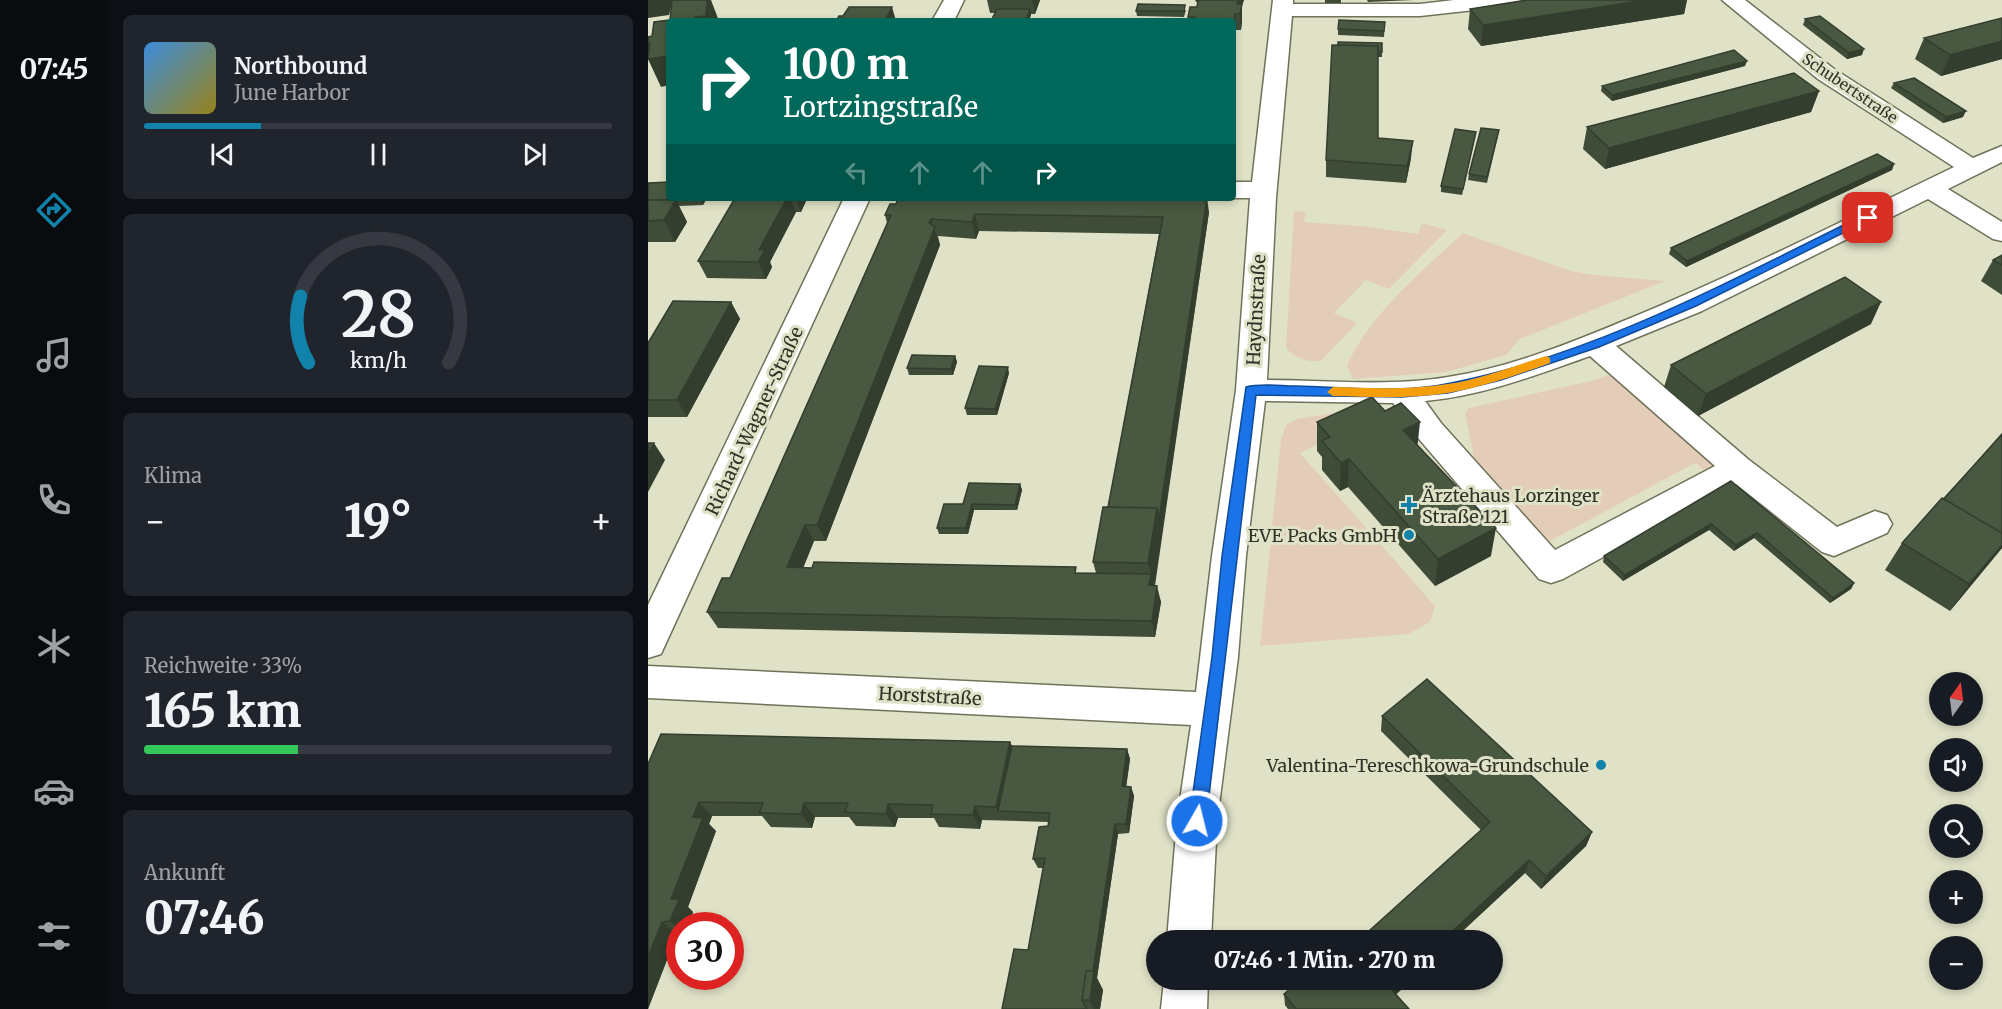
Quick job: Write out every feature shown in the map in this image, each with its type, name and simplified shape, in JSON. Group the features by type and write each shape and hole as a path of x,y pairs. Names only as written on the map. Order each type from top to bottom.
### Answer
{"street":[{"path":"945,18 954,0"},
{"path":"1283,5 1419,10 1511,0"},
{"name":"Schubertstraße","path":"1732,0 1826,74 1972,168"},
{"name":"Haydnstraße","path":"1190,930 1197,821 1213,710 1251,390 1263,190 1283,5"},
{"path":"1251,390 1402,393 1448,388 1501,376 1595,344 1692,304 2002,153"},
{"path":"1928,188 2002,233"},
{"path":"1236,190 1263,190"},
{"name":"Richard-Wagner-Straße","path":"648,643 856,201"},
{"path":"1595,344 1738,468 1834,543 1875,524"},
{"path":"1402,393 1430,431 1551,569 1738,468"},
{"name":"Horststraße","path":"648,682 1213,710"},
{"path":"1184,1009 1185,990"}],"shaded area":[{"path":"1294,211 1306,212 1304,222 1361,226 1418,234 1422,223 1447,230 1389,289 1366,280 1334,313 1357,323 1321,361 1311,361 1298,357 1286,348"},
{"path":"1463,233 1571,271 1665,281 1520,339 1506,355 1446,372 1353,379 1347,365 1370,328 1414,278"},
{"path":"1616,373 1720,463 1711,475 1695,463 1550,541 1529,523 1475,462 1465,413 1469,408 1591,381"},
{"path":"1346,411 1383,413 1300,453 1435,606 1430,622 1409,634 1260,646 1281,439 1286,425 1297,419"}],"building":[{"path":"672,0 707,0 706,16 670,18"},
{"path":"1198,0 1238,0 1237,4 1242,4 1240,14 1235,14 1235,18 1188,17 1190,7 1197,7"},
{"path":"1527,0 1646,0 1483,25 1470,9"},
{"path":"1138,4 1185,5 1184,11 1136,11"},
{"path":"849,7 892,7 886,18 838,18 843,16"},
{"path":"997,9 1030,9 1027,18 992,18"},
{"path":"1820,16 1864,49 1849,53 1805,19"},
{"path":"2002,18 2002,41 1950,55 1924,38"},
{"path":"666,20 666,56 648,59 650,43 648,44 648,37 652,36 654,22"},
{"path":"1339,20 1385,22 1384,31 1338,29"},
{"path":"1338,42 1382,43 1382,52 1378,51 1378,46 1338,45"},
{"path":"1332,45 1378,46 1378,138 1413,141 1407,166 1326,160"},
{"path":"1734,50 1747,61 1613,95 1602,86"},
{"path":"1794,73 1819,91 1609,148 1587,127"},
{"path":"1914,78 1966,111 1946,117 1894,83"},
{"path":"1481,128 1499,130 1487,177 1469,174"},
{"path":"1455,129 1476,132 1463,189 1441,186"},
{"path":"1877,154 1894,164 1687,261 1671,248"},
{"path":"666,182 666,200 648,200 648,183"},
{"path":"648,200 675,201 664,220 648,221"},
{"path":"733,201 785,201 759,250 765,250 758,262 698,261"},
{"path":"897,201 1207,201 1159,519 1157,508 1108,507 1163,217 975,214 972,222 931,219 929,223 935,227 817,525 805,525 787,567 812,568 814,562 1076,567 1075,573 1151,574 1149,585 1157,586 1152,621 707,612 722,578 730,578 891,215 885,215 890,204 896,204"},
{"path":"2002,255 2002,265 1993,260"},
{"path":"1845,277 1881,302 1706,394 1671,365"},
{"path":"673,301 731,302 677,400 648,400 648,343"},
{"path":"912,355 955,356 951,369 907,368"},
{"path":"979,366 1008,367 995,409 965,408"},
{"path":"1372,397 1385,411 1401,403 1420,422 1403,430 1496,528 1438,559 1349,459 1341,463 1322,441 1330,437 1317,422"},
{"path":"2002,434 2002,533 1944,499"},
{"path":"648,443 654,443 648,454"},
{"path":"1731,481 1854,583 1833,598 1757,533 1736,545 1711,524 1625,575 1604,556"},
{"path":"969,483 1020,484 1015,505 972,504 966,528 937,528 944,504 963,504"},
{"path":"1942,498 2002,533 2002,545 1969,584 1902,543"},
{"path":"1103,507 1157,508 1148,563 1093,562"},
{"path":"1427,679 1592,832 1546,876 1529,860 1454,930 1370,930 1490,822 1382,716"},
{"path":"661,734 1010,742 996,807 975,806 973,815 931,814 933,805 888,804 886,814 845,812 848,803 804,803 801,814 759,813 763,803 699,802 693,817 703,818 671,899 679,899 674,912 666,912 666,922 662,922 648,957 648,764"},
{"path":"1012,746 1127,749 1122,786 1131,787 1126,824 1115,824 1093,971 1086,971 1082,1000 1087,1009 1002,1009 1014,949 1028,950 1045,858 1033,859 1039,827 1048,826 1050,813 998,811"},
{"path":"1086,971 1094,971 1090,1000 1082,1000"},
{"path":"1289,990 1392,990 1409,1009 1296,1009 1284,994"}],"slow traffic":[{"path":"1333,392 1402,393 1448,388 1501,376 1546,360"}],"place":[{"name":"Ärztehaus Lorzinger Straße 121","path":"1409,505"},
{"name":"EVE Packs GmbH","path":"1409,535"},
{"name":"Valentina-Tereschkowa-Grundschule","path":"1601,765"}],"route":[{"path":"1197,821 1220,657 1229,556 1251,390 1402,393 1448,388 1501,376 1595,344 1692,304 1868,218"}]}
